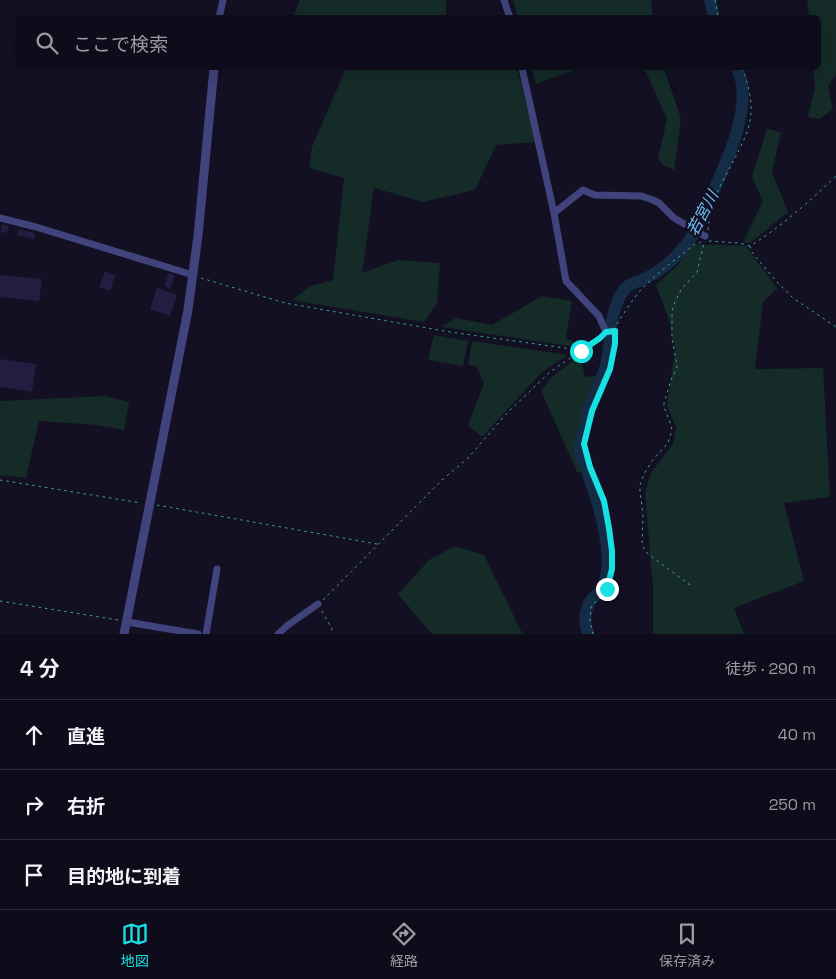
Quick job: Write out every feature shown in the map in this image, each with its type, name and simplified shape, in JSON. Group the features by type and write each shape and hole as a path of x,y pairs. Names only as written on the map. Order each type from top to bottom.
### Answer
{"street":[{"path":"220,15 223,0"},
{"path":"504,0 509,15"},
{"path":"124,634 188,310 198,236 214,70"},
{"path":"522,70 554,213 566,280 599,316 606,332 615,331"},
{"path":"554,213 583,190 595,195 641,196 659,203 674,218 696,231 705,239"},
{"path":"0,218 36,227 193,275"},
{"path":"206,634 217,568"},
{"path":"278,634 318,604"},
{"path":"127,622 198,634"}],"path":[{"path":"715,0 718,15"},
{"path":"690,585 647,553 642,546 643,515 640,485 644,474 671,437 671,425 664,403 676,368 672,340 672,311 681,290 697,272 714,200 744,140 749,125 749,94 743,70"},
{"path":"593,634 590,621 591,607 607,589 612,569 612,551 604,501 590,467 584,444 592,411 610,369 616,326 630,303 645,286 695,244 705,239 750,246 814,198 836,176"},
{"path":"750,246 751,251 784,290 836,328"},
{"path":"193,275 285,303 450,332 581,351"},
{"path":"330,634 332,630 318,604 442,480 467,460 514,406 550,372 606,332"},
{"path":"0,480 378,544"},
{"path":"0,601 127,622"}],"green space":[{"path":"300,0 446,0 446,15 294,15"},
{"path":"513,0 651,0 653,15 517,15"},
{"path":"807,0 836,0 836,75 828,86 833,109 820,119 808,117 815,88 813,70 821,70 821,15 809,15"},
{"path":"345,70 518,70 536,142 496,145 475,190 423,202 374,188 362,273 398,260 440,263 437,303 424,322 292,300 310,286 333,280 344,178 309,168 312,147"},
{"path":"532,70 575,70 536,84"},
{"path":"644,70 665,70 681,119 674,170 663,165 658,159 667,119"},
{"path":"767,129 781,132 772,172 788,212 750,243 743,242 763,201 752,177"},
{"path":"692,244 746,246 777,288 763,302 755,369 823,368 830,497 784,503 804,581 734,608 744,634 653,634 653,589 645,493 651,473 673,444 676,428 667,405 675,350 669,320 656,285 678,265"},
{"path":"542,296 572,301 566,338 575,343 569,346 442,327 456,318 492,325"},
{"path":"434,335 468,341 463,366 428,360"},
{"path":"472,341 568,355 542,372 482,437 468,425 484,383 476,366 468,365"},
{"path":"580,355 585,377 599,375 576,437 576,450 583,472 577,472 541,391 552,377"},
{"path":"105,396 129,402 124,430 96,425 39,421 26,478 0,475 0,401"},
{"path":"455,546 484,555 522,633 527,634 432,634 398,594 429,560"}],"building":[{"path":"2,224 9,226 7,233 1,232"},
{"path":"19,229 35,233 34,239 17,235"},
{"path":"105,271 115,275 110,291 99,287"},
{"path":"169,273 175,276 170,289 164,286"},
{"path":"0,275 42,279 39,301 0,297"},
{"path":"157,288 177,295 170,316 150,309"},
{"path":"0,359 36,364 32,392 0,387"}],"waterway":[{"name":"若宮川","path":"710,0 713,15"},
{"name":"若宮川","path":"610,328 617,303 623,291 671,261 688,243 698,225 724,168 741,116 742,83 738,70"},
{"name":"若宮川","path":"588,634 585,620 586,610 603,585 607,574 608,560 602,518 579,447 589,409 606,366 611,335"}],"route":[{"path":"581,351 606,332 615,331 614,353 610,369 592,411 584,444 590,467 604,501 609,528 612,569 607,589"}]}
